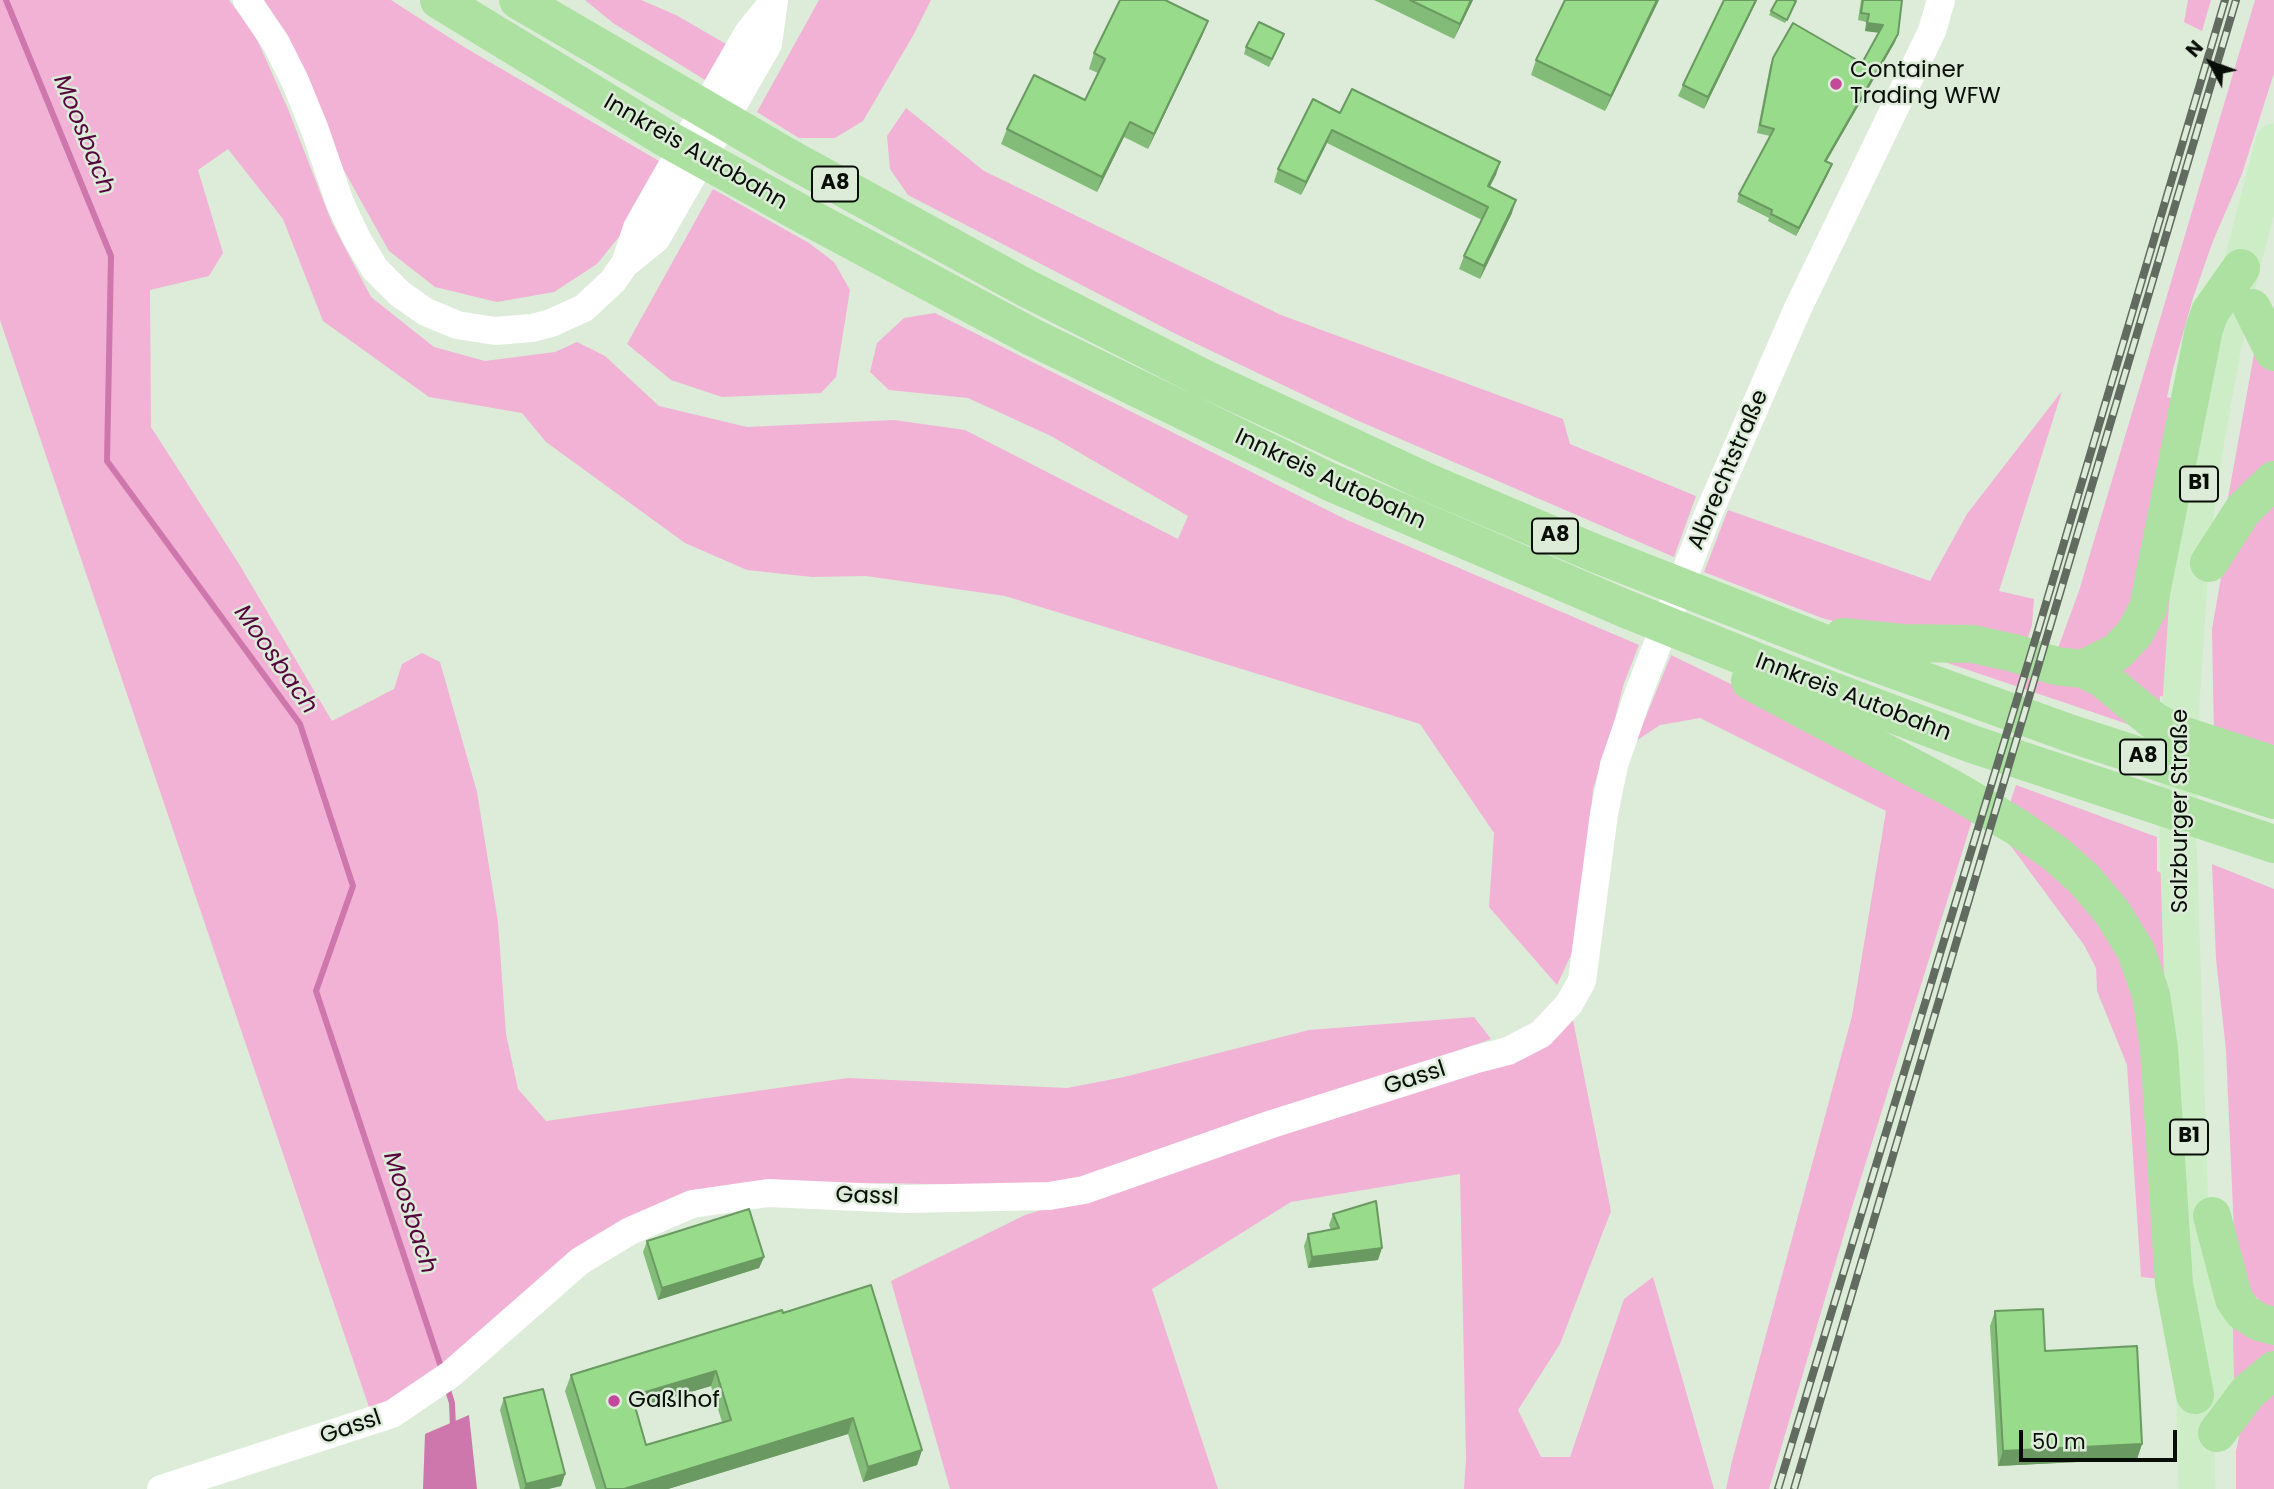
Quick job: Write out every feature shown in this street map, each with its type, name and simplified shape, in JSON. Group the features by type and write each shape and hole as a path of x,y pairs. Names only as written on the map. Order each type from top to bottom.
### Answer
{"highway":[{"name":"Innkreis Autobahn","path":"439,0 678,145 804,215 1032,337 1342,487 1683,633 1972,744 2274,844"},
{"name":"Innkreis Autobahn","path":"518,0 646,76 1026,288 1205,379 1427,482 1597,555 1790,631 2069,733 2274,800"},
{"path":"564,0 646,76"},
{"path":"2083,669 2117,652 2135,633 2148,608 2204,329 2210,312 2241,268"},
{"path":"2252,308 2274,352"},
{"path":"2209,564 2243,510 2274,480"},
{"path":"1790,631 1903,643 1973,644 2056,666 2083,669 2102,678 2154,721 2175,733 2274,765"},
{"path":"1683,633 1732,672 1953,789 2017,827 2056,854 2084,878 2112,912 2136,951 2151,995 2159,1048 2174,1284 2194,1395"},
{"path":"2154,805 2186,834 2274,872"},
{"path":"2212,1216 2234,1299 2243,1312 2259,1322 2274,1326"},
{"path":"2217,1433 2248,1392 2274,1370"}],"main road":[{"name":"Salzburger Straße","path":"2197,1489 2189,1154 2187,882 2192,538 2222,351 2274,142"},
{"name":"Salzburger Straße","path":"2190,705 2229,420 2274,214"},
{"name":"Salzburger Straße","path":"2187,882 2212,1216 2219,1489"}],"street":[{"path":"247,0 276,43 295,80 340,203 357,239 387,282 413,304 440,319 475,330 495,331 532,328 551,323 584,308 613,282 624,265 637,228 654,220 755,45 774,1"},
{"name":"Albrechtstraße","path":"1585,963 1604,814 1614,765 1639,692 1707,517 1798,308 1931,31 1941,0"},
{"name":"Gassl","path":"161,1489 392,1414 444,1378 580,1261 630,1231 692,1204 768,1193 904,1199 1049,1196 1084,1190 1272,1124 1508,1051 1541,1034 1569,1004 1582,981 1585,963"}],"shaded area":[{"path":"0,0 229,0 255,35 288,109 332,223 371,297 434,347 485,361 555,352 577,342 605,356 659,406 747,427 894,420 965,430 1178,539 1188,516 1051,436 968,398 889,390 870,372 877,343 904,318 935,313 1347,520 1639,645 1623,686 1593,789 1580,936 1557,985 1489,907 1494,833 1420,724 1005,596 866,576 812,577 747,570 685,543 546,442 522,413 429,397 323,321 283,219 228,149 198,170 223,253 209,276 150,290 151,427 239,564 332,721 394,689 402,664 422,653 440,662 477,792 498,922 506,1034 518,1089 546,1121 848,1078 1067,1088 1124,1077 1309,1030 1474,1017 1491,1039 1127,1167 1043,1187 886,1183 750,1186 649,1210 433,1378 371,1413 0,320"},
{"path":"261,0 391,0 464,47 659,161 632,208 627,227 597,264 554,292 497,302 435,287 389,251 342,167"},
{"path":"585,0 641,0 676,15 726,44 705,80 613,23"},
{"path":"819,0 931,0 863,121 835,138 799,138 757,112"},
{"path":"2188,0 2211,0 2202,31 2184,22"},
{"path":"2255,0 2274,0 2274,73 2242,174 2213,241 2193,298 2173,369 2167,397 2181,401 2145,574 2113,640 2054,659 2079,591"},
{"path":"906,108 984,171 1281,315 1563,419 1570,444 1696,496 1674,557 1354,419 1176,334 908,195 890,169 887,136"},
{"path":"713,189 809,243 834,262 850,290 836,377 821,393 722,397 671,380 627,344"},
{"path":"2256,343 2274,369 2274,469 2224,520"},
{"path":"2062,391 1999,591 2034,599 2032,625 2027,641 1880,634 1822,618 1704,572 1728,510 1930,581 1967,514"},
{"path":"2274,491 2274,755 2214,737 2212,629 2222,572"},
{"path":"2184,495 2168,698 2160,696 2159,712 2109,669"},
{"path":"1671,655 1801,718 1975,811 1852,1207 1769,1489 1726,1489 1852,1016 1886,811 1700,718 1660,725 1636,741"},
{"path":"1990,655 2103,689 2151,732 1927,656"},
{"path":"2016,785 2157,837 2157,871 2161,873 2169,1007 2008,809"},
{"path":"2002,834 2095,904 2142,994 2161,1279 2141,1277 2127,1065 2097,991 2096,968 2084,945"},
{"path":"2212,864 2274,889 2274,1314 2236,1278 2226,1050 2216,959"},
{"path":"1570,1005 1611,1211 1560,1344 1518,1410 1541,1457 1570,1457 1624,1299 1653,1277 1714,1489 1464,1489 1466,1459 1460,1174 1291,1202 1152,1289 1218,1489 950,1489 891,1281 1025,1215 1174,1170 1476,1072"},
{"path":"2225,1301 2274,1334 2274,1355 2228,1410"},
{"path":"2274,1383 2274,1489 2236,1489 2236,1451 2242,1423"},
{"path":"469,1415 477,1489 423,1489 425,1434"}],"building":[{"path":"1120,0 1165,0 1208,21 1154,134 1130,122 1102,177 1007,129 1034,75 1085,100 1105,59 1094,53"},
{"path":"1410,0 1471,0 1460,24"},
{"path":"1565,0 1657,0 1611,96 1536,60"},
{"path":"1724,0 1756,0 1708,97 1683,85"},
{"path":"1777,0 1796,1 1787,20 1771,11"},
{"path":"1863,0 1902,0 1898,34 1825,161 1832,164 1799,228 1771,214 1772,210 1739,194 1774,129 1760,125 1773,58 1793,23 1862,63 1883,25 1867,23 1869,14 1861,13"},
{"path":"1259,22 1284,34 1272,59 1246,47"},
{"path":"1352,89 1500,162 1488,186 1516,200 1484,266 1464,256 1488,207 1332,130 1306,182 1278,169 1313,99 1340,113"},
{"path":"1376,1201 1382,1248 1312,1257 1308,1234 1339,1228 1333,1214"},
{"path":"749,1209 764,1257 662,1288 647,1241"},
{"path":"871,1285 922,1450 868,1467 853,1418 624,1489 606,1489 571,1375 782,1310 783,1313","holes":["716,1371 731,1420 646,1445 632,1396"]},
{"path":"2043,1309 2045,1351 2137,1346 2142,1444 2003,1451 1995,1311"},
{"path":"543,1389 565,1474 526,1484 504,1398"}],"waterway":[{"name":"Moosbach","path":"6,0 111,256 107,461 300,724 353,886 316,991 442,1370"},
{"name":"Moosbach","path":"447,1387 452,1403 453,1428"}],"railway":[{"path":"1778,1489 2039,627 2225,0"},
{"path":"1794,1489 2236,0"}],"place":[{"name":"Container Trading WFW","path":"1836,84"},
{"name":"Gaßlhof","path":"614,1401"}]}
